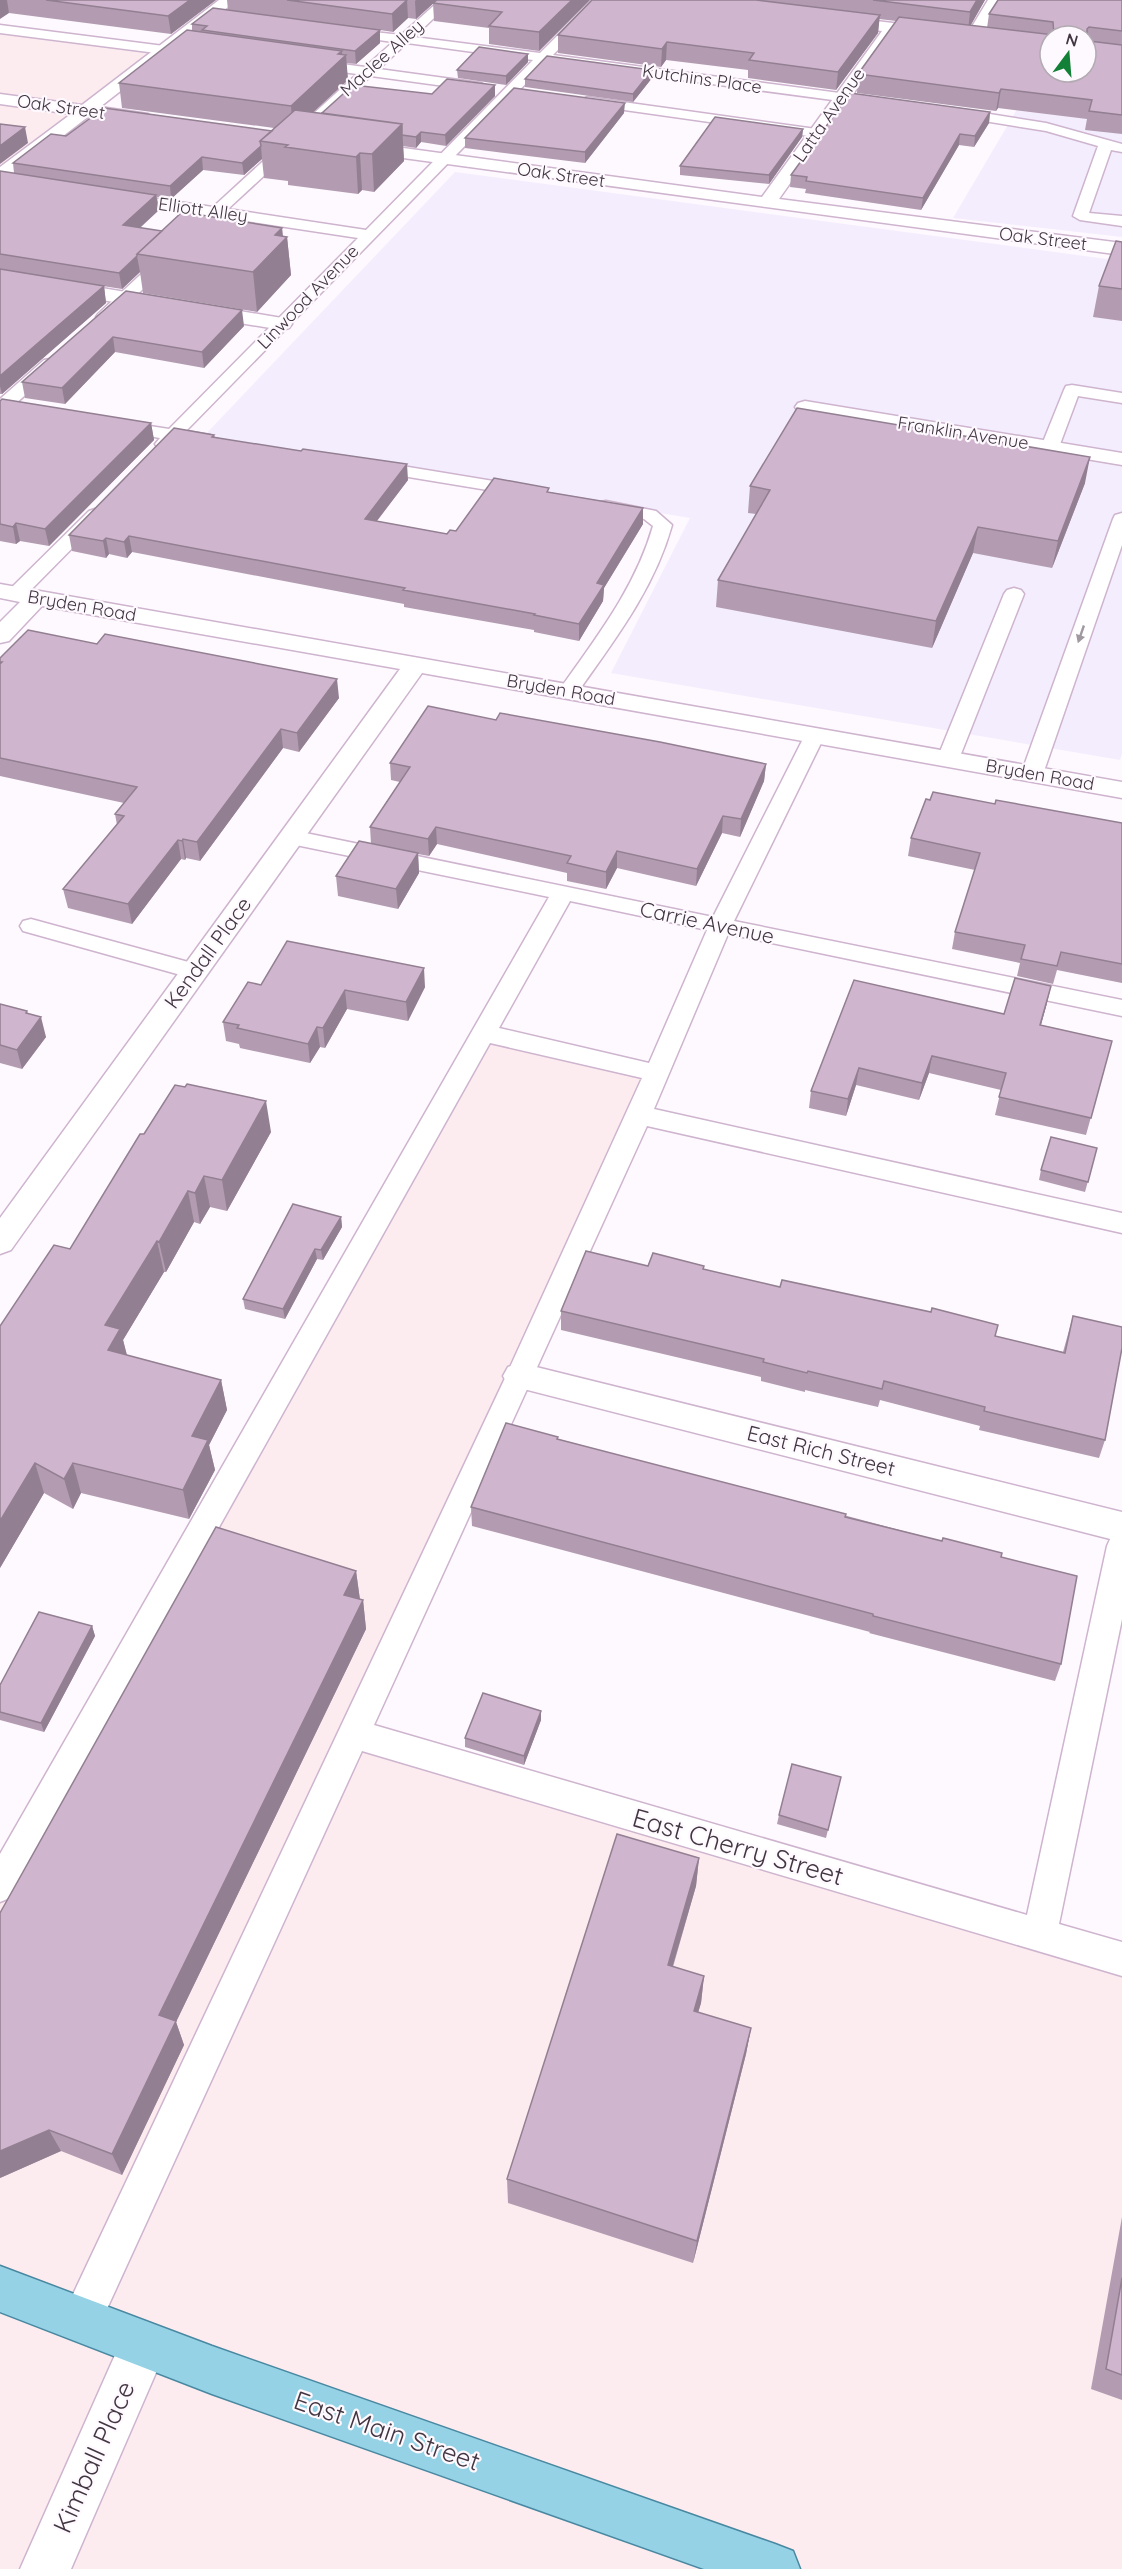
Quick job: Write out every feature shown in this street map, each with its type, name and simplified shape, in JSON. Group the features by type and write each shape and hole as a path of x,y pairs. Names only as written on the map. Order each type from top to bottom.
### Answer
{"main road":[{"name":"East Main Street","path":"0,2289 144,2345 775,2569"}],"street":[{"path":"961,36 996,0"},
{"path":"4,179 84,111 216,7 230,6"},
{"path":"822,19 991,40"},
{"name":"Latta Avenue","path":"767,203 892,28"},
{"name":"Oak Street","path":"0,99 155,120"},
{"path":"272,135 301,139"},
{"name":"Oak Street","path":"342,145 1122,249"},
{"path":"0,277 282,324"},
{"name":"Franklin Avenue","path":"805,407 1122,459"},
{"path":"0,636 18,594"},
{"name":"Bryden Road","path":"18,594 1122,790"},
{"name":"Kendall Place","path":"0,1242 415,665"},
{"name":"East Rich Street","path":"520,1376 1122,1527"},
{"name":"Kimball Place","path":"45,2569 144,2345"}],"lane":[{"name":"Maclee Alley","path":"90,329 215,212 301,139 367,71 447,0"},
{"name":"Linwood Avenue","path":"148,460 445,159 517,92 543,58 600,0"},
{"path":"1,30 193,48"},
{"name":"Kutchins Place","path":"334,30 878,102"},
{"path":"298,62 517,92"},
{"path":"570,99 816,133"},
{"path":"935,110 1014,120 1081,135 1105,146 1122,148"},
{"path":"1105,146 1080,216 1122,220"},
{"name":"Elliott Alley","path":"113,197 369,235"},
{"path":"0,408 63,353"},
{"path":"1050,447 1072,390 1122,398"},
{"path":"0,408 23,411"},
{"path":"104,424 219,441"},
{"path":"354,463 547,495"},
{"path":"18,594 107,502"},
{"path":"568,692 628,603 657,550 663,525 650,515 592,504"},
{"path":"1032,774 1122,519"},
{"path":"1101,579 1122,583"},
{"path":"948,759 1014,594"},
{"path":"81,2321 520,1376 639,1115 720,926 815,735"},
{"name":"Carrie Avenue","path":"291,837 1122,1008"},
{"path":"0,1886 563,893"},
{"path":"31,926 195,971"},
{"path":"484,1033 657,1073"},
{"path":"639,1115 1122,1223"},
{"path":"1040,1935 1122,1546"},
{"name":"East Cherry Street","path":"354,1734 1122,1959"}],"shaded area":[{"path":"0,27 163,50 0,176"},
{"path":"1122,65 1122,237 953,218 1038,74 1038,84 1098,84 1098,70"},
{"path":"455,172 1122,261 1122,753 1120,760 611,673 690,518 203,437"},
{"path":"477,1035 664,1077 360,1739 1122,1961 1122,2569 0,2569 0,1879"}],"building":[{"path":"46,0 190,0 168,16"},
{"path":"287,0 407,0 392,14"},
{"path":"437,0 572,0 539,32 489,26 502,12 433,3"},
{"path":"592,0 756,0 880,15 838,72 749,60 754,53 667,42 662,49 558,35"},
{"path":"873,0 977,0 970,12"},
{"path":"998,0 1122,0 1122,31 1098,28 1098,24 1053,24 1053,22 989,14"},
{"path":"213,8 380,30 355,51 202,30 207,26 192,24"},
{"path":"899,17 1038,33 1038,84 1098,84 1098,42 1122,45 1122,115 1089,111 1092,100 1001,89 999,93 858,74"},
{"path":"187,30 342,51 338,54 346,55 291,106 119,83"},
{"path":"479,47 528,54 506,76 457,70"},
{"path":"547,56 652,70 633,94 525,79"},
{"path":"447,79 495,85 445,135 421,132 416,137 402,135 402,124 322,113 353,85 432,94"},
{"path":"514,88 625,103 585,152 465,138"},
{"path":"850,93 990,112 975,136 960,134 923,198 806,181 807,177 791,175"},
{"path":"104,108 272,131 260,141 261,146 242,163 202,157 170,186 13,163 51,134 66,136"},
{"path":"295,110 402,124 372,154 360,153 356,157 285,147 288,145 260,141"},
{"path":"715,117 803,129 769,175 680,166"},
{"path":"0,124 25,127 0,146"},
{"path":"0,171 156,195 123,225 162,231 119,273 0,254"},
{"path":"182,212 282,228 275,235 287,237 253,272 137,254"},
{"path":"1116,241 1122,242 1122,289 1099,286"},
{"path":"0,269 104,286 0,376"},
{"path":"126,291 242,310 202,352 113,337 62,388 22,382"},
{"path":"2,399 151,423 45,529 16,523 13,527 0,524 0,401"},
{"path":"797,408 1090,457 1058,541 978,527 936,621 718,580 770,490 750,486"},
{"path":"174,428 214,435 212,437 301,451 303,449 407,464 365,519 447,534 450,530 456,531 494,478 549,488 547,492 643,508 597,583 604,585 579,624 403,590 405,588 129,536 124,542 69,535"},
{"path":"28,630 97,644 105,634 337,679 297,733 281,729 197,842 178,840 128,904 63,889 124,816 115,814 137,787 0,758 0,664 2,662 0,658"},
{"path":"428,706 496,720 500,713 766,764 741,819 723,816 697,869 617,851 606,872 567,863 571,856 436,827 428,839 370,827 410,767 390,763"},
{"path":"933,792 995,804 996,800 1122,823 1122,964 1061,952 1057,966 1021,959 1025,945 955,932 980,853 911,838 926,799 930,800"},
{"path":"359,841 418,853 396,889 336,876"},
{"path":"287,941 424,968 406,1002 345,990 323,1028 317,1027 308,1044 237,1028 239,1025 223,1022 248,982 261,985"},
{"path":"1015,978 1051,986 1040,1025 1112,1041 1091,1118 999,1097 1006,1073 932,1056 922,1083 859,1068 848,1099 811,1091 854,980 1004,1014"},
{"path":"0,1004 41,1017 17,1050 0,1045"},
{"path":"187,1084 266,1101 222,1180 204,1176 195,1193 188,1191 159,1242 157,1241 105,1325 120,1329 108,1350 221,1380 192,1436 208,1440 183,1490 73,1463 64,1479 35,1463 0,1521 0,1326 54,1245 70,1249 140,1134 144,1134 175,1085 185,1087"},
{"path":"1051,1137 1097,1148 1088,1182 1041,1170"},
{"path":"293,1204 341,1217 321,1250 315,1249 283,1309 243,1299"},
{"path":"586,1251 648,1266 653,1253 704,1266 703,1269 780,1287 782,1280 931,1312 932,1308 998,1325 995,1336 1065,1353 1073,1316 1122,1327 1122,1348 1105,1440 984,1411 985,1407 884,1381 882,1389 808,1371 807,1373 763,1362 764,1359 561,1311"},
{"path":"506,1423 558,1437 557,1439 846,1514 845,1517 1002,1553 1001,1557 1077,1576 1061,1664 873,1616 873,1614 471,1507"},
{"path":"216,1527 356,1571 344,1595 363,1600 159,2015 176,2021 112,2154 49,2130 0,2151 0,1913"},
{"path":"39,1612 92,1626 41,1723 0,1712 0,1685"},
{"path":"483,1693 541,1711 524,1756 465,1738"},
{"path":"792,1764 841,1777 828,1830 779,1815"},
{"path":"617,1834 699,1858 668,1965 704,1976 694,2011 751,2028 697,2241 507,2179"},
{"path":"1122,2278 1122,2375 1106,2369"}]}
